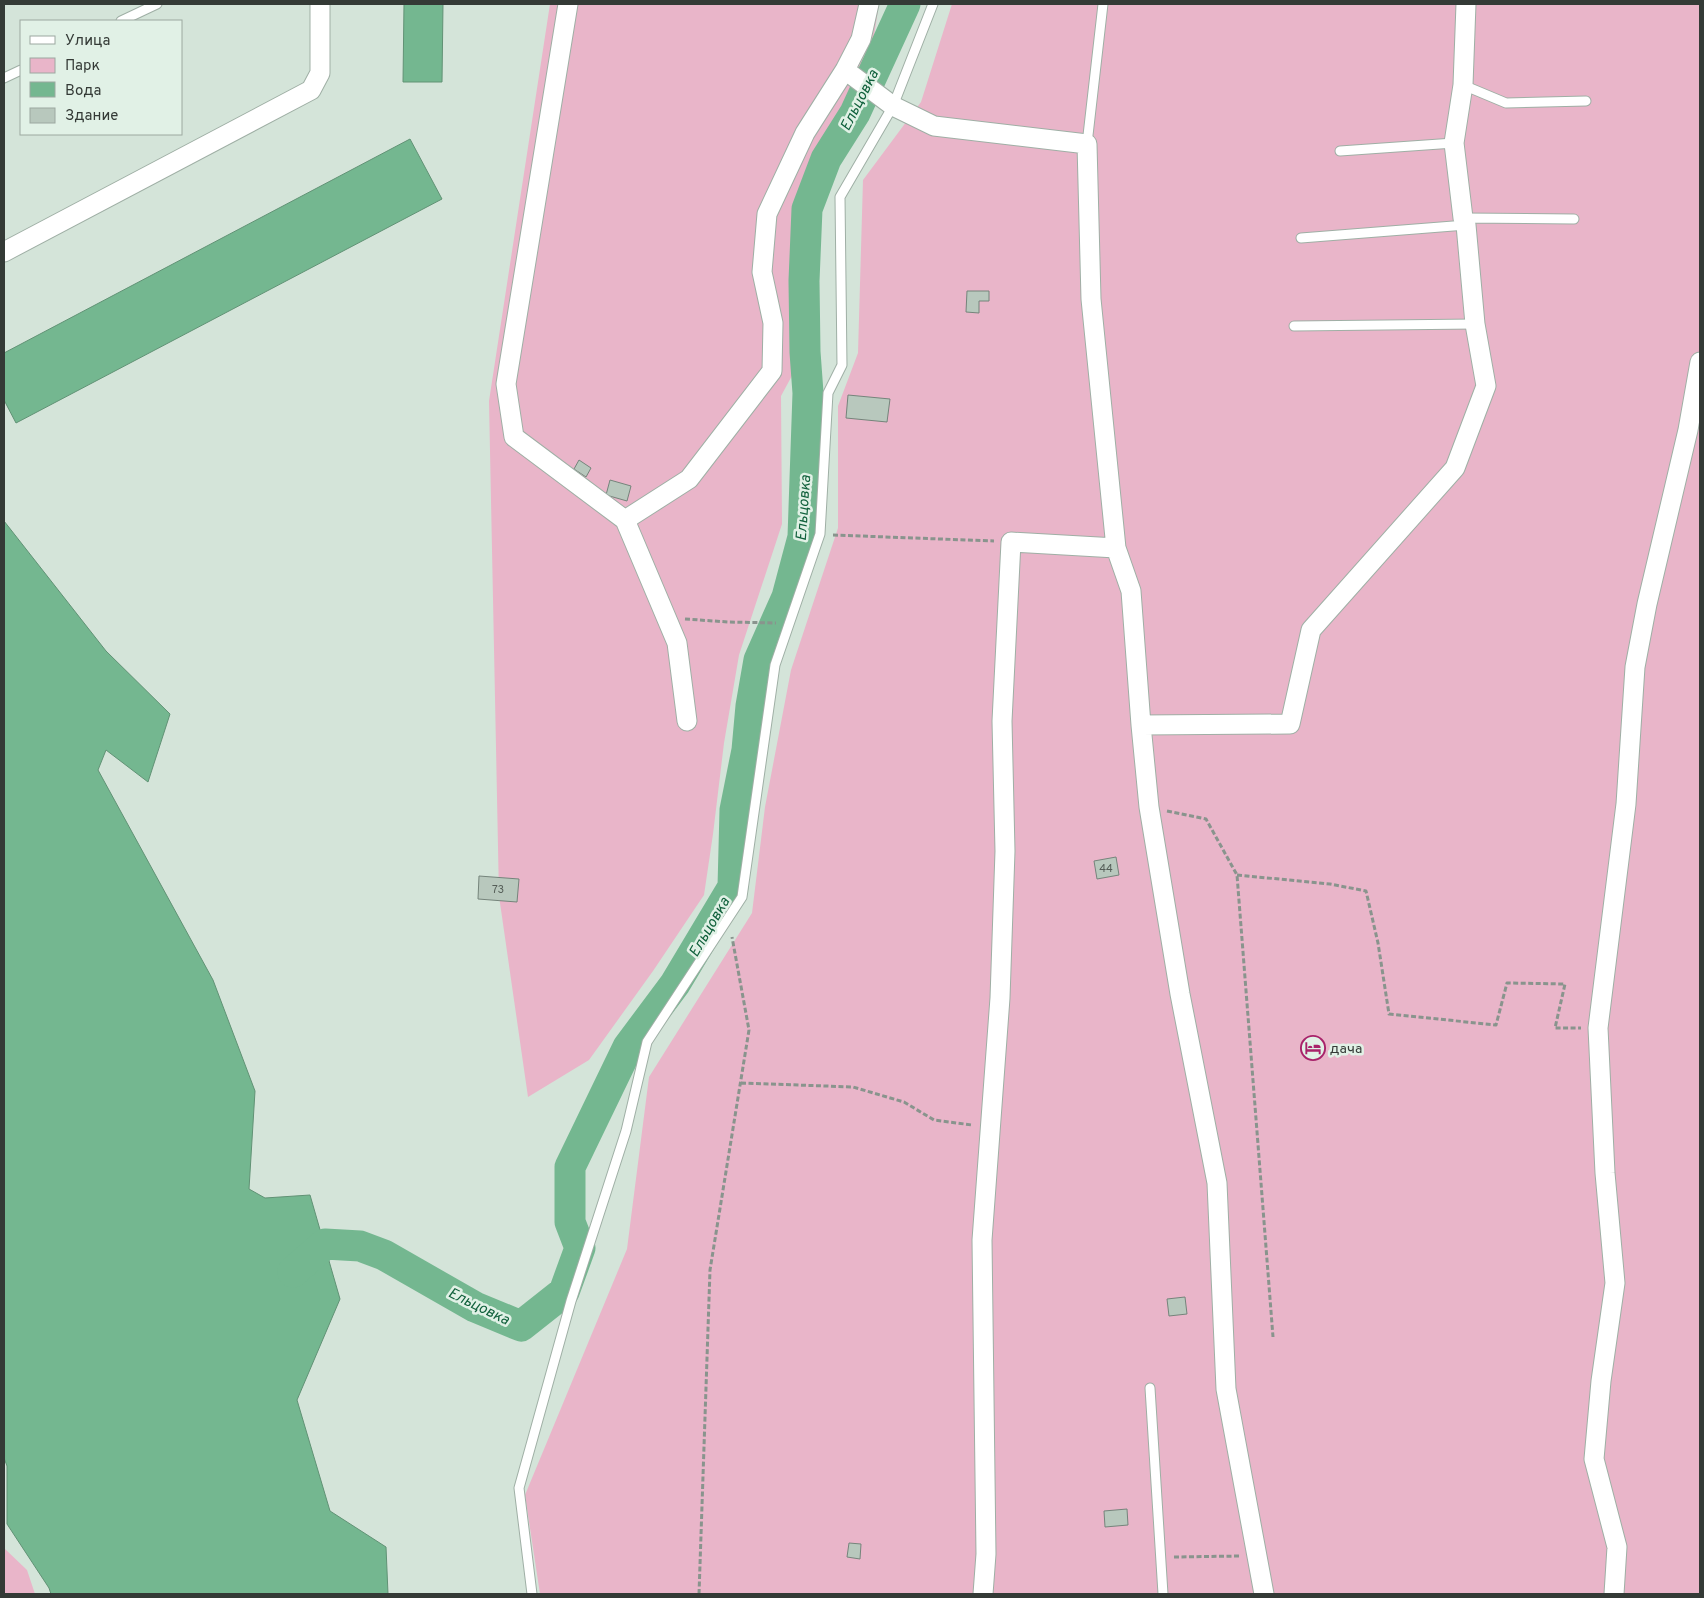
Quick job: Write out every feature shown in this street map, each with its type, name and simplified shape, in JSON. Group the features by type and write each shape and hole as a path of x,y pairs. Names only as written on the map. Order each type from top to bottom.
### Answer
{"street":[{"path":"4,252 311,90 320,73 320,4"},
{"path":"568,4 506,384 514,437 624,520 678,643 687,721"},
{"path":"624,520 689,479 772,371 773,323 762,272 767,214 805,133 861,39 868,4"},
{"path":"1141,725 1290,724 1310,630 1455,468 1486,386 1475,324 1454,143 1463,85 1466,4"},
{"path":"844,70 893,106 934,126 1087,144 1091,299 1116,548 1131,591 1141,725 1150,807 1180,994 1217,1183 1226,1389 1264,1594"},
{"path":"1614,1594 1617,1547 1594,1459 1601,1380 1615,1283 1605,1173 1598,1028 1626,804 1635,667 1647,604 1688,430 1700,362"},
{"path":"983,1594 986,1554 985,1347 982,1240 1000,978 1005,851 1002,721 1011,542 1116,548"}],"lane":[{"path":"123,20 157,4"},
{"path":"532,1594 519,1488 571,1301 626,1131 647,1042 742,897 775,665 820,534 828,393 842,365 840,197 893,106 933,4"},
{"path":"1087,144 1103,4"},
{"path":"4,78 20,70"},
{"path":"1463,85 1506,103 1586,101"},
{"path":"1340,151 1454,143"},
{"path":"1301,238 1464,222 1574,219"},
{"path":"1294,326 1475,324"},
{"path":"1150,1388 1163,1594"}],"path":[{"path":"820,534 1011,542"},
{"path":"666,617 728,622 790,623"},
{"path":"1150,807 1206,819 1237,875 1273,1337"},
{"path":"1237,875 1330,884 1366,891 1378,943 1389,1014 1496,1025 1507,983 1565,984 1555,1028 1598,1028"},
{"path":"699,1594 710,1270 749,1030 728,918"},
{"path":"740,1083 853,1087 904,1102 934,1120 990,1128"},
{"path":"1161,1557 1258,1556"}],"green space":[{"path":"550,4 879,4 868,74 842,130 793,209 791,294 801,359 781,396 782,524 739,655 724,743 704,895 653,971 589,1060 528,1097 499,896 489,401"},
{"path":"952,4 1700,4 1700,1594 540,1594 525,1495 627,1249 649,1077 752,913 765,807 791,670 838,528 838,406 858,353 863,180 921,102"},
{"path":"4,1548 27,1570 35,1594 4,1594"}],"water":[{"path":"404,4 443,4 442,82 403,82"},
{"path":"410,139 442,199 16,423 4,400 4,353"},
{"path":"4,521 106,651 170,714 148,782 106,750 98,770 213,980 255,1091 249,1189 265,1198 310,1195 340,1299 297,1400 330,1511 386,1547 388,1594 51,1594 7,1524 7,1466 4,1458"}],"building":[{"path":"967,291 989,291 989,301 979,301 979,313 966,312"},
{"path":"848,395 890,399 887,422 846,418"},
{"path":"579,460 591,468 586,477 574,469"},
{"path":"610,480 631,486 627,501 606,495"},
{"path":"1116,857 1119,875 1097,879 1094,861"},
{"path":"479,876 519,879 517,902 478,899"},
{"path":"1185,1297 1187,1314 1169,1316 1167,1299"},
{"path":"1127,1509 1128,1525 1105,1527 1104,1511"},
{"path":"849,1543 861,1544 860,1559 847,1557"}],"waterway":[{"name":"Ельцовка","path":"293,1272 325,1244 360,1246 384,1255 475,1307 521,1326 564,1292 580,1248 570,1222 570,1167 628,1047 675,984 733,887 735,810 747,750 751,706 759,660 787,597 803,537 808,393 805,352 804,281 807,209 826,159 855,113 905,4"}],"place":[{"name":"дача","path":"1313,1048"}]}
